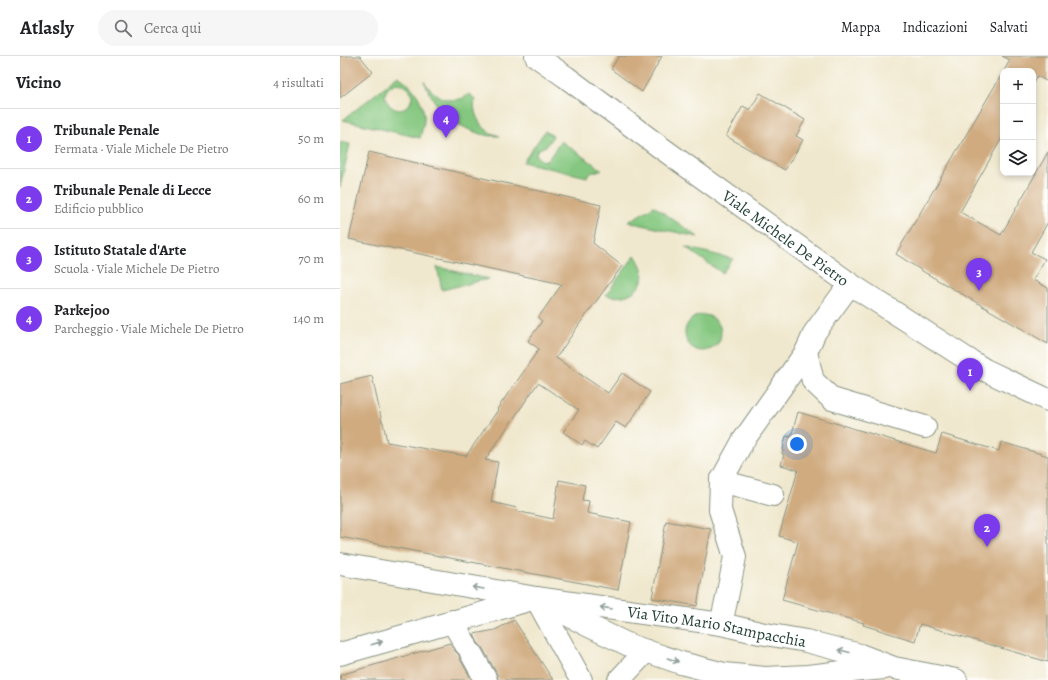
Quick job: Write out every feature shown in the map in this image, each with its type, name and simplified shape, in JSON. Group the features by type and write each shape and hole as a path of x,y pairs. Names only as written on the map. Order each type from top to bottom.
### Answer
{"street":[{"name":"Viale Michele De Pietro","path":"536,56 850,284 985,370 1048,400"},
{"path":"721,624 735,557 720,510 722,481 743,441 806,352 815,332 850,284"},
{"path":"806,352 813,381 832,399 925,427"},
{"path":"722,481 773,495"},
{"name":"Via Vito Mario Stampacchia","path":"340,564 536,598 721,624 814,643 860,655 894,668 956,680"},
{"path":"536,598 581,680"},
{"name":"Via Vito Mario Stampacchia","path":"340,654 536,598 629,645 681,663 724,674 765,678 808,676 894,668"},
{"path":"452,621 486,680"},
{"path":"619,680 646,651"}],"green space":[{"path":"398,76 415,92 421,102 424,117 420,138 343,120","holes":["397,83 410,90 412,99 405,108 399,110 388,104 386,92 389,87"]},
{"path":"424,81 432,91 445,99 460,99 469,94 475,99 474,104 476,114 480,123 491,133 500,136 489,136 479,133 466,128 448,117 439,108"},
{"path":"545,131 553,136 546,146 537,150 536,156 541,160 547,161 561,141 601,169 601,171 593,172 587,177 523,162"},
{"path":"340,142 350,144 340,187"},
{"path":"654,206 698,237 628,222"},
{"path":"685,247 733,259 722,273"},
{"path":"635,255 643,273 638,287 629,294 623,296 617,297 606,295"},
{"path":"437,267 488,279 442,290"},
{"path":"707,315 716,320 720,326 720,340 716,346 707,351 699,351 690,346 686,340 685,329 690,320 696,316"}],"building":[{"path":"340,56 360,56 373,72 340,98"},
{"path":"619,56 662,56 642,92 611,69"},
{"path":"1002,56 1048,56 1048,82 1037,76 1036,78 1036,68 1006,68 1010,60"},
{"path":"1000,77 1000,141 960,212 1001,235 1034,176 1036,176 1036,173 1048,152 1048,222 1031,252 1045,259 1033,280 1048,288 1048,344 924,272 896,254"},
{"path":"760,93 805,120 796,136 803,140 785,170 726,136 743,106 750,110"},
{"path":"369,152 601,205 593,243 622,266 556,358 608,393 622,373 650,392 626,428 616,422 597,449 585,441 582,445 563,432 579,410 538,383 485,460 498,462 491,502 517,508 516,511 553,519 559,480 585,485 582,500 589,501 587,513 631,522 618,590 340,537 340,384 372,376 387,442 466,456 539,349 528,341 542,321 538,318 562,284 349,239"},
{"path":"798,412 936,453 942,434 999,451 1001,442 1048,456 1048,662 920,624 915,641 863,625 864,623 782,600 798,542 779,536 798,470 781,465 786,436 791,437"},
{"path":"666,521 711,529 697,606 652,598"},
{"path":"514,620 553,680 498,680 497,674 474,634 495,630"},
{"path":"450,643 459,655 472,680 341,680 340,675"}],"place":[{"name":"Parkejoo","path":"446,138"},
{"name":"Istituto Statale d'Arte","path":"979,291"},
{"name":"Tribunale Penale","path":"970,391"},
{"name":"Tribunale Penale di Lecce","path":"987,547"}]}
